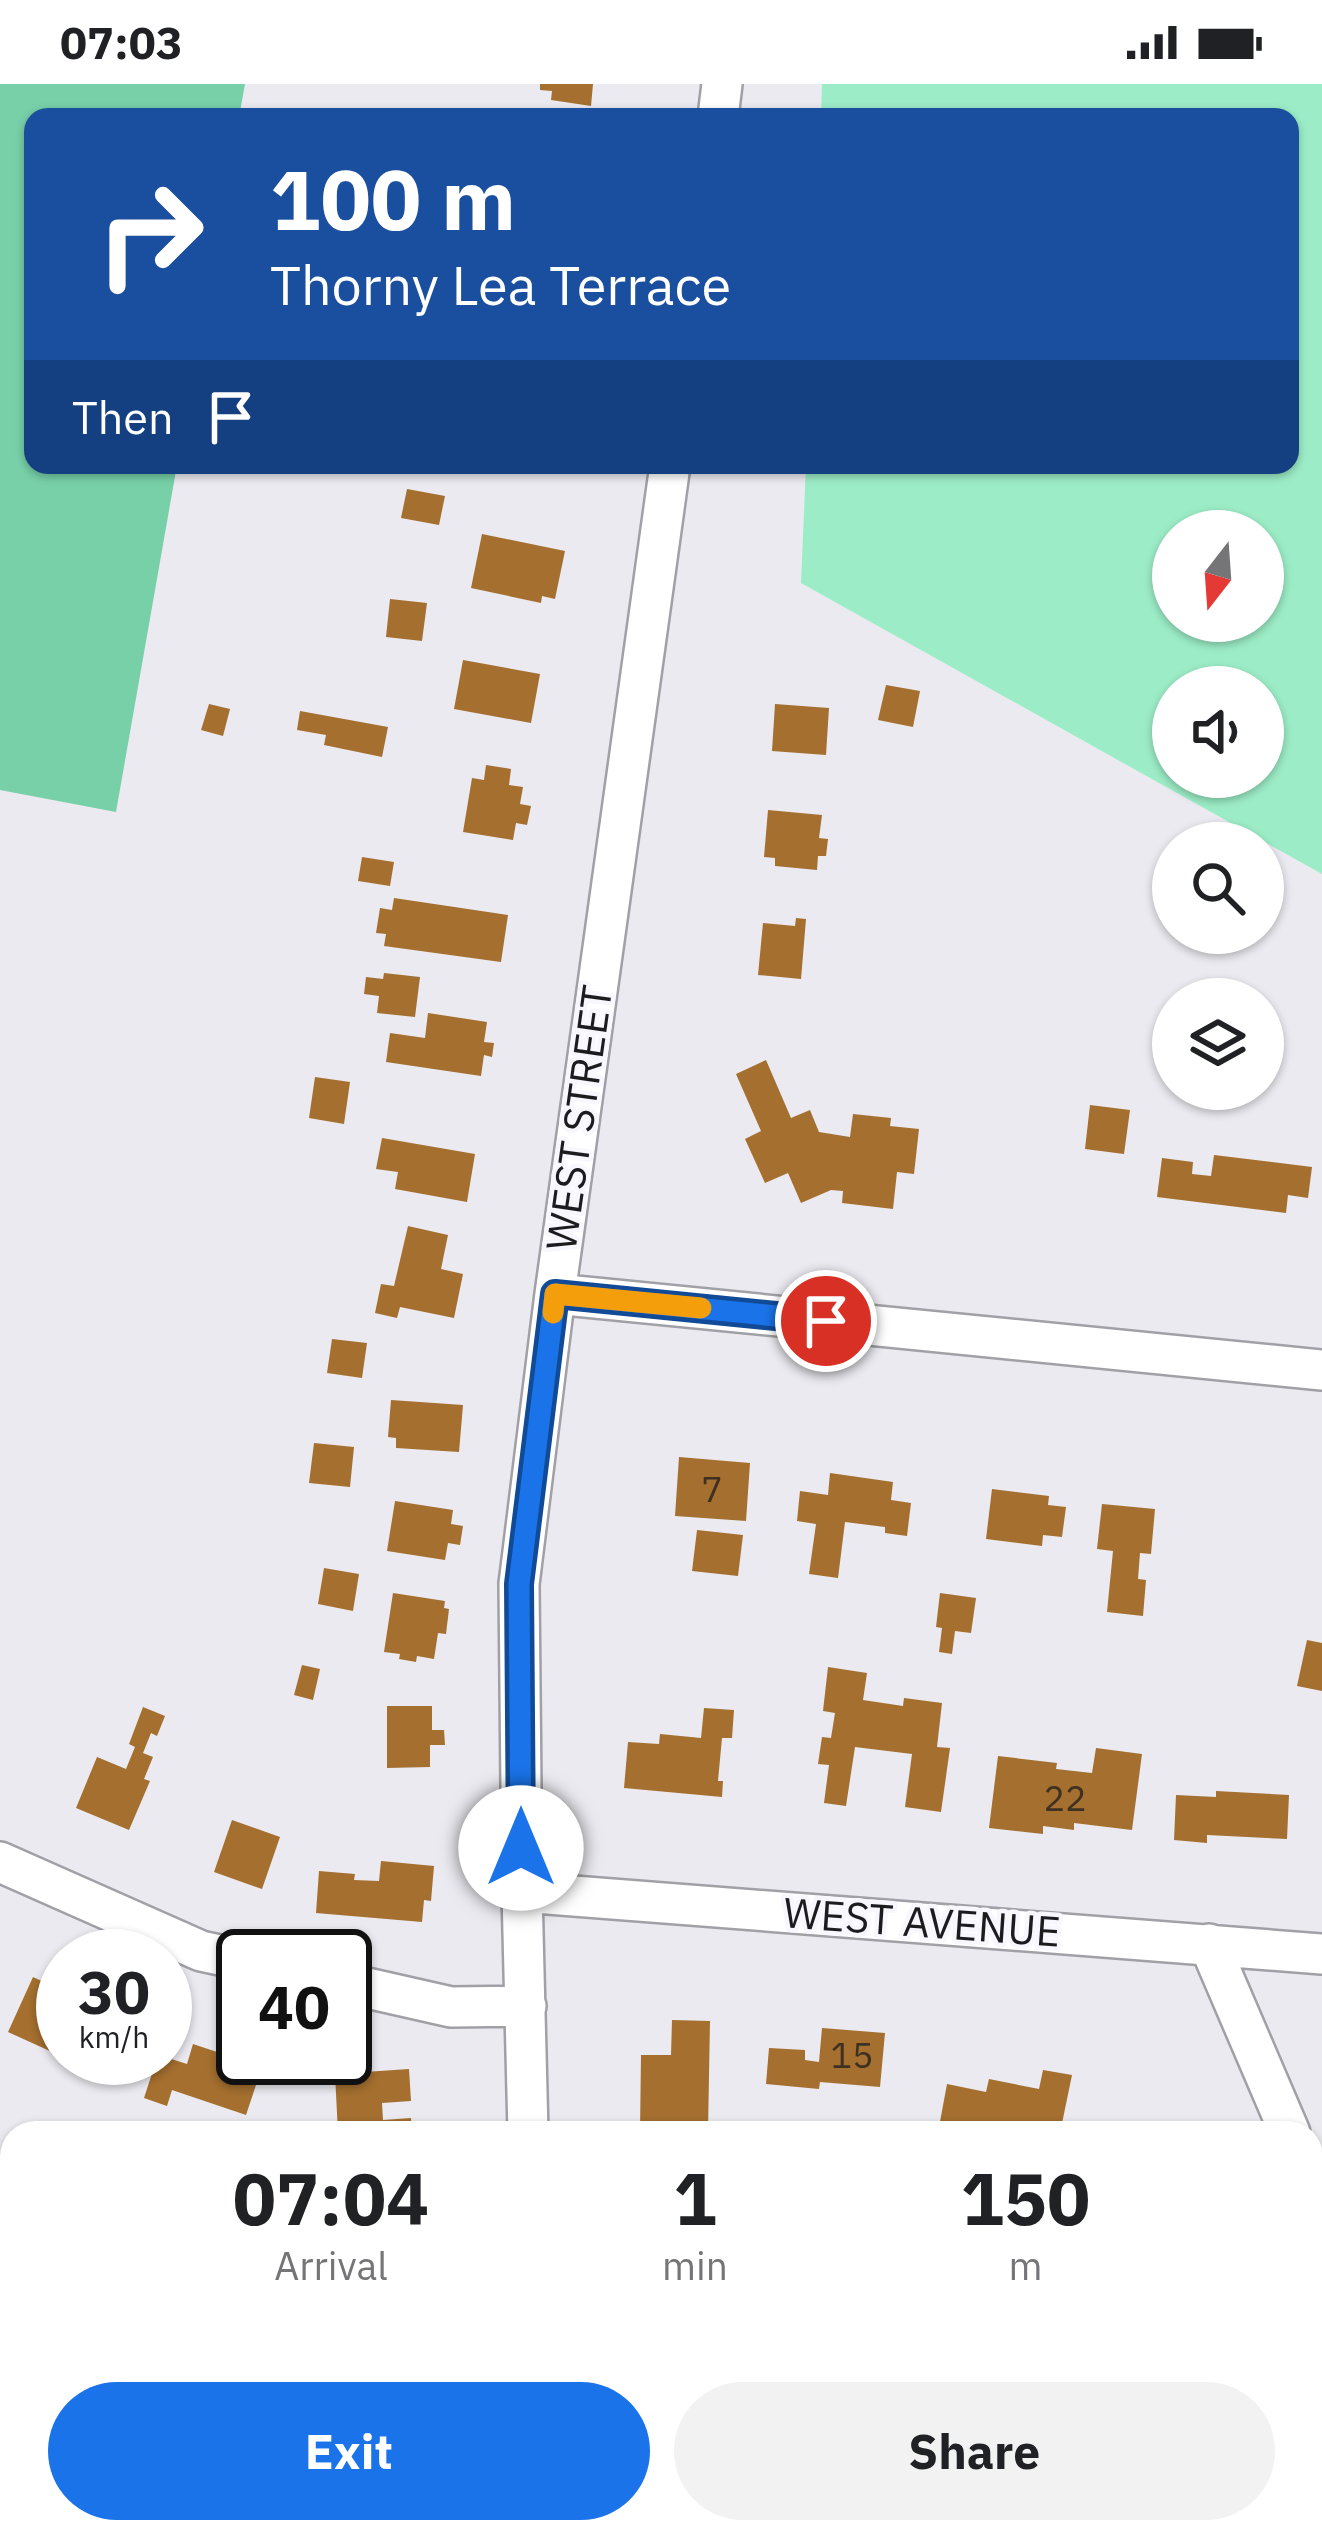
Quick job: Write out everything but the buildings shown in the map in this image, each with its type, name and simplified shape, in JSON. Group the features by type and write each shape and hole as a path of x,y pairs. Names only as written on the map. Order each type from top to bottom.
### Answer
{"street":[{"name":"WEST STREET","path":"529,2121 519,1584 669,474"},
{"path":"555,1294 1322,1370"},
{"path":"0,1862 216,1954"},
{"name":"WEST AVENUE","path":"522,1892 1322,1954"},
{"path":"1208,1944 1285,2121"},
{"path":"372,1989 451,2007 526,2006"}],"green space":[{"path":"0,84 245,84 241,108 24,108 24,474 175,474 116,812 0,790"},
{"path":"822,84 1322,84 1322,874 1284,853 1284,822 1229,822 1186,798 1284,798 1284,666 1152,666 1152,779 801,583 806,474 1299,474 1299,108 821,108"}],"slow traffic":[{"path":"553,1313 555,1294 701,1308"}],"route":[{"path":"521,1848 519,1584 555,1294 826,1321"}]}
